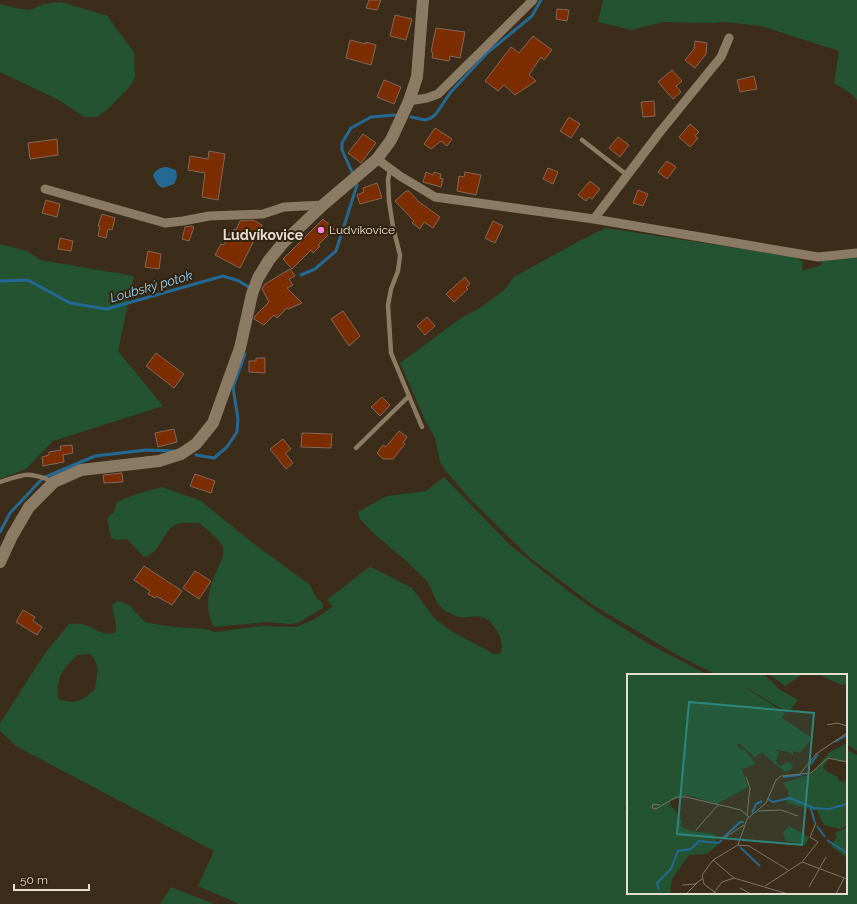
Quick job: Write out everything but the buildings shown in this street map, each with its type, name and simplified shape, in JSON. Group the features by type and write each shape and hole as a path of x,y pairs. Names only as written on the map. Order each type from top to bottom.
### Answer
{"street":[{"path":"0,562 12,536 29,507 50,481 81,470 159,461 181,454 196,444 213,423 240,348 253,290 269,260 283,243 323,205 377,159 392,140 409,101 417,77 423,0"},
{"path":"409,101 427,98 438,94 533,0"},
{"path":"594,219 721,57 729,38"},
{"path":"377,159 390,169 435,197 594,219 818,257 857,253"},
{"path":"45,189 165,223 209,216 263,214 284,207 323,205"}],"lane":[{"path":"582,140 627,175"},
{"path":"390,169 388,180 389,201 393,227 400,255 398,271 391,289 388,305 391,353 422,427"},
{"path":"356,448 409,396"},
{"path":"0,482 18,476 35,474 50,481"}],"green space":[{"path":"603,0 857,0 857,100 850,93 834,83 839,51 761,26 724,22 663,22 631,30 598,22"},
{"path":"61,2 108,16 134,52 135,76 132,84 110,107 97,117 84,117 59,100 0,72 0,4 30,10 44,4"},
{"path":"606,228 794,257 803,262 802,271 821,265 824,253 857,249 857,751 847,745 847,674 715,674 677,655 593,605 530,558 468,497 440,462 435,438 425,420 400,363 461,318 480,308 504,290 514,277"},
{"path":"0,244 27,251 40,260 134,276 118,351 163,406 53,441 26,469 0,479"},
{"path":"444,477 510,545 568,591 599,613 649,644 706,674 627,674 627,803 625,808 627,815 627,894 847,894 847,750 857,755 857,904 239,904 198,886 214,851 16,746 0,731 0,723 46,652 69,624 82,624 103,633 112,634 116,632 116,629 112,605 118,601 129,605 145,622 173,627 206,629 215,632 262,626 296,627 315,619 333,606 327,600 371,567 412,588 434,618 451,631 494,654 499,654 502,649 501,639 489,621 483,617 458,616 443,609 437,602 426,580 372,532 360,519 358,512 388,496 426,491","holes":["90,654 96,662 97,675 95,689 78,701 70,702 58,699 58,685 61,674 67,665 77,655"]},
{"path":"162,487 201,501 249,540 310,585 316,598 321,601 323,608 298,623 290,624 266,622 214,627 209,612 208,598 223,553 223,547 219,540 199,523 177,524 168,531 155,551 144,557 127,539 116,540 111,538 107,518 114,512 117,502 136,494"},
{"path":"171,887 214,904 160,904"}],"water":[{"path":"167,167 176,170 177,177 174,184 163,188 158,185 153,176 158,169"}],"waterway":[{"name":"Loubský potok","path":"411,117 425,120 436,114 450,93 487,53 532,16 541,0"},
{"name":"Loubský potok","path":"352,172 342,150 342,143 351,128 371,117 395,115"},
{"name":"Loubský potok","path":"301,275 315,269 336,251 357,185"},
{"name":"Loubský potok","path":"0,281 28,280 70,303 107,309 223,276 239,281 250,288"},
{"path":"196,455 214,458 227,447 237,432 238,419 233,387 245,354"},
{"path":"0,532 10,513 43,478 95,456 146,450 173,451"}],"place":[{"name":"Ludvíkovice","path":"321,230"}],"district":[{"name":"Ludvíkovice","path":"263,235"}]}
